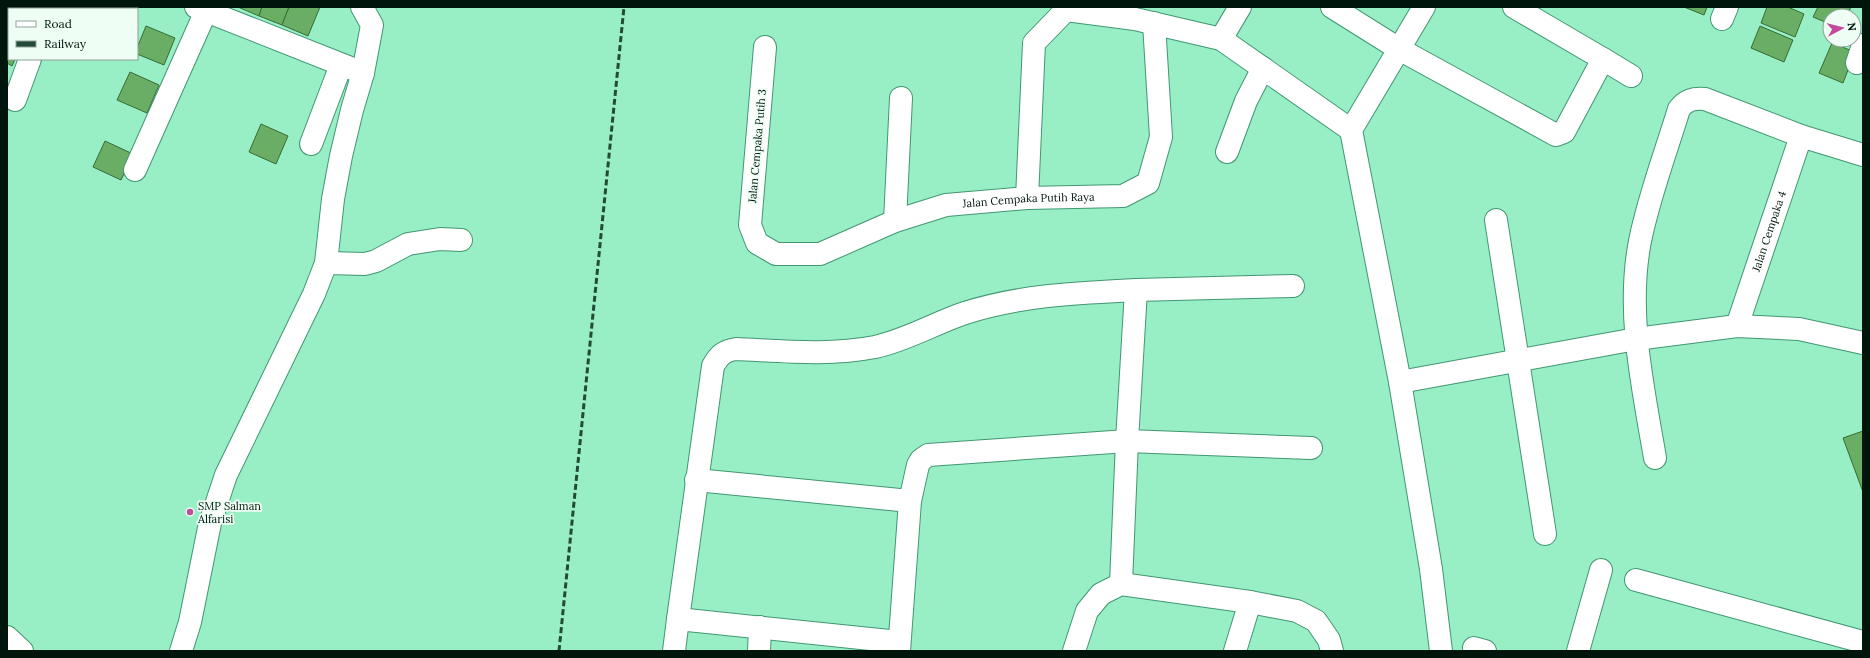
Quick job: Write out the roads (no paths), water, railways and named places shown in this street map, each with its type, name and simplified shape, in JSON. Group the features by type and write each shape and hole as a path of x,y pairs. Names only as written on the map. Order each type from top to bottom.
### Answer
{"street":[{"path":"181,651 190,622 210,523 226,475 314,294 326,264 333,199 341,156 363,73 372,25 362,7"},
{"path":"1221,39 1240,7"},
{"path":"1332,7 1399,50 1556,135 1564,132 1603,59"},
{"path":"1424,7 1351,130 1400,382 1431,569 1441,651"},
{"path":"1514,7 1631,76"},
{"path":"135,170 201,9 363,73"},
{"path":"1027,198 1034,44 1066,10 1144,16 1221,39 1351,130"},
{"name":"Jalan Cempaka Putih Raya","path":"757,243 776,254 820,254 895,221 946,205 1027,198 1123,196 1148,183 1161,137 1144,16"},
{"name":"Jalan Cempaka Putih 3","path":"757,243 750,224 765,47"},
{"path":"15,100 30,60"},
{"path":"311,144 341,65"},
{"path":"1227,152 1246,102 1263,68"},
{"path":"895,221 901,98"},
{"path":"1655,458 1636,339 1636,275 1640,241 1648,210 1679,109 1684,103 1694,99 1704,99 1801,136 1863,155"},
{"name":"Jalan Cempaka 4","path":"1737,326 1801,136"},
{"path":"1496,220 1545,534"},
{"path":"326,264 364,264 376,260 408,244 440,239 461,240"},
{"path":"674,651 696,480 713,366 718,356 726,351 736,349 837,352 875,347 907,338 964,313 1038,296 1136,290 1294,286"},
{"path":"1121,584 1127,441 1136,290"},
{"path":"1400,382 1636,339 1737,326 1800,329 1862,338"},
{"path":"678,618 899,646 910,501 918,465 928,455 1127,441 1312,448"},
{"path":"696,480 910,501"},
{"path":"1578,651 1601,570"},
{"path":"1636,580 1863,642"},
{"path":"1074,651 1087,610 1101,594 1121,584 1250,602 1296,611 1316,621 1329,640 1332,651"},
{"path":"1235,651 1250,602"},
{"path":"759,651 760,628"},
{"path":"7,637 22,651"}],"railway":[{"path":"559,651 624,7"}],"place":[{"name":"SMP Salman Alfarisi","path":"190,512"}]}
